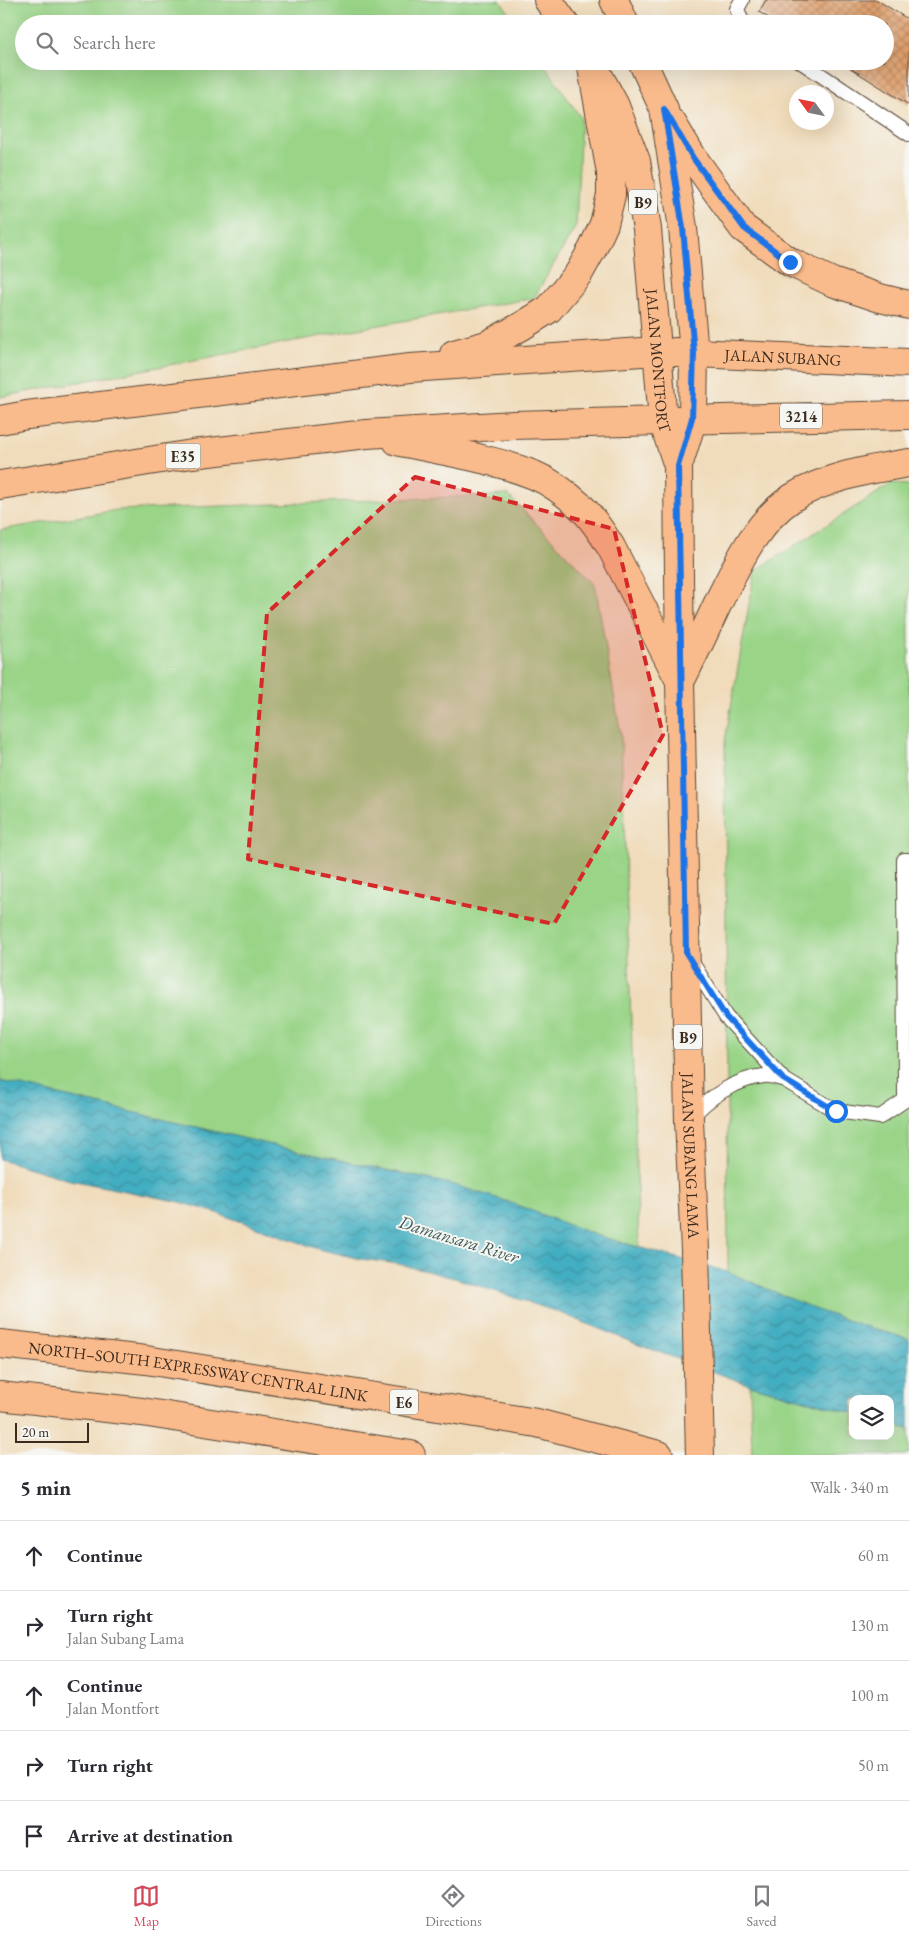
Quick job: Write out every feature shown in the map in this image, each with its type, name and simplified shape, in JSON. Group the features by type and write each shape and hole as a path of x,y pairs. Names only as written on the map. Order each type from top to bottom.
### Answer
{"main road":[{"path":"548,0 558,15"},
{"path":"614,0 621,15"},
{"path":"0,420 27,415 410,368 487,345 522,326 548,309 579,273 604,224 611,195 611,173 592,70"},
{"name":"JALAN MONTFORT","path":"595,70 615,106 636,160 647,229 663,421 678,466"},
{"name":"JALAN MONTFORT","path":"646,70 664,109 683,228 694,353 692,418 678,466"},
{"path":"664,109 693,158 744,228 790,262 832,282 880,298 909,305"},
{"name":"JALAN SUBANG","path":"410,368 656,352 909,363"},
{"name":"3214","path":"663,421 692,418 909,415"},
{"path":"366,434 513,425 663,421"},
{"path":"366,434 499,464 535,476 561,491 582,508 598,527 611,547 680,681"},
{"name":"E35","path":"0,485 192,454 366,434"},
{"path":"680,681 739,560 756,533 774,513 792,498 814,486 867,470 909,463"},
{"name":"JALAN SUBANG LAMA","path":"678,466 680,681 689,1120 695,1250 700,1455"},
{"name":"NORTH–SOUTH EXPRESSWAY CENTRAL LINK","path":"0,1344 146,1360 537,1423 659,1455"},
{"path":"0,1396 142,1412 411,1455"}],"lane":[{"path":"739,15 737,9 742,0"},
{"path":"813,70 909,134"},
{"path":"686,953 726,1017 783,1079 836,1111 880,1117 907,1099 904,860 909,860"},
{"path":"689,1120 715,1096 738,1083 764,1076 783,1079"}],"highlighted area":[{"path":"415,477 614,529 663,735 554,924 248,859 267,613"}],"green space":[{"path":"0,0 500,0 511,15 15,15 15,70 548,70 581,118 576,226 534,298 374,326 0,397"},
{"path":"891,484 909,485 909,1339 817,1310 728,1272 725,741 755,571"},
{"path":"508,495 595,584 621,736 639,1247 595,1235 506,1201 451,1184 289,1149 0,1081 0,530 117,510"},
{"path":"750,1385 849,1412 849,1440 894,1440 894,1425 909,1429 909,1455 752,1455"}],"water":[{"name":"Damansara River","path":"0,1081 289,1149 451,1184 506,1201 595,1235 728,1272 817,1310 909,1339 909,1429 894,1425 894,1395 849,1395 849,1412 750,1385 636,1344 563,1314 458,1279 398,1264 361,1259 318,1249 217,1213 180,1202 70,1180 0,1159"}],"building":[{"path":"766,0 877,0 909,20 909,105 853,70 894,70 894,15 764,15 759,12"}],"route":[{"path":"790,262 744,228 693,158 664,109 683,228 694,353 692,418 678,466 680,681 686,953 726,1017 783,1079 836,1111"}]}
